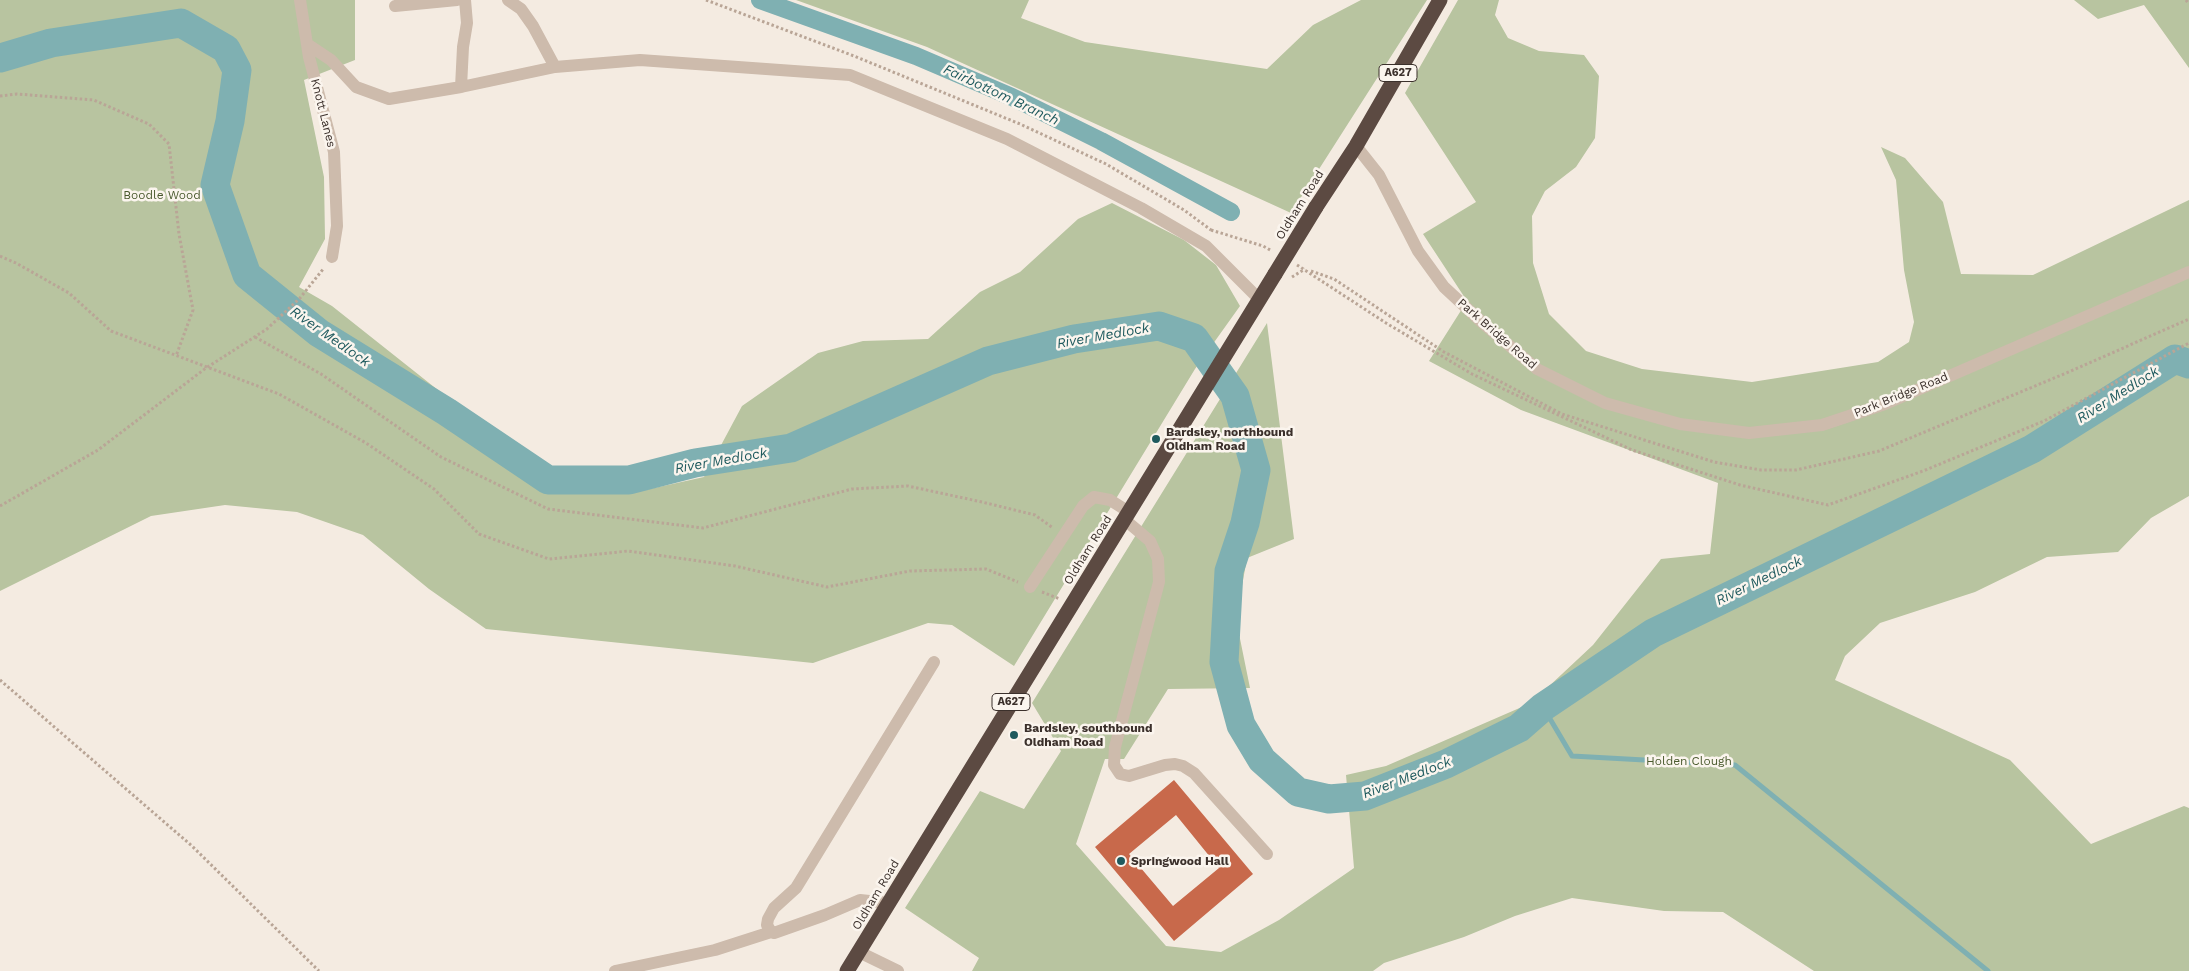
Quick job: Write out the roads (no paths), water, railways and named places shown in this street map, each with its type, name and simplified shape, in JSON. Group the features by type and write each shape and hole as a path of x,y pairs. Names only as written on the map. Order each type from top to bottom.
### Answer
{"highway":[{"name":"A627","path":"1356,146 1440,0"},
{"name":"Oldham Road","path":"847,971 1275,274 1356,146"}],"street":[{"name":"Knott Lanes","path":"300,0 307,44 334,152 337,226 332,257"},
{"path":"395,6 457,0"},
{"path":"461,87 463,47 467,23 465,0"},
{"path":"508,0 521,9 529,20 555,67"},
{"path":"307,44 331,60 356,88 389,99 461,87 555,67 640,60 850,74 1007,139 1141,208 1206,246 1260,300"},
{"name":"Park Bridge Road","path":"1356,146 1379,175 1418,251 1439,280 1537,369 1605,403 1680,424 1749,433 1822,425 1885,404 2189,272"},
{"path":"1030,586 1083,506 1094,497 1110,500 1150,541 1158,559 1159,582 1115,747 1114,765 1120,774 1129,776 1165,765 1175,764 1184,766 1194,773 1267,854"},
{"path":"771,932 767,923 774,908 796,888 934,662"},
{"path":"615,971 715,950 771,932 782,931 860,900 888,903"},
{"path":"859,952 898,971"}],"waterway":[{"name":"Fairbottom Branch","path":"760,0 916,56 1012,97 1101,141 1231,212"},
{"name":"River Medlock","path":"0,58 51,43 181,23 226,49 237,70 230,121 215,185 247,275 319,333 447,412 548,480 629,480 695,463 791,448 988,361 1074,339 1159,326 1194,338 1235,396 1256,470 1245,523 1229,571 1224,662 1241,725 1262,760 1298,792 1329,799 1365,796 1446,764 1519,728 1543,707 1653,633 2032,449 2175,359 2189,364"},
{"path":"1543,707 1572,756 1735,765 1988,971"}],"place":[{"name":"Bardsley, northbound Oldham Road","path":"1156,439"},
{"name":"Bardsley, southbound Oldham Road","path":"1014,735"},
{"name":"Springwood Hall","path":"1121,861"}],"park label":[{"name":"Boodle Wood","path":"162,195"},
{"name":"Holden Clough","path":"1689,761"}]}
